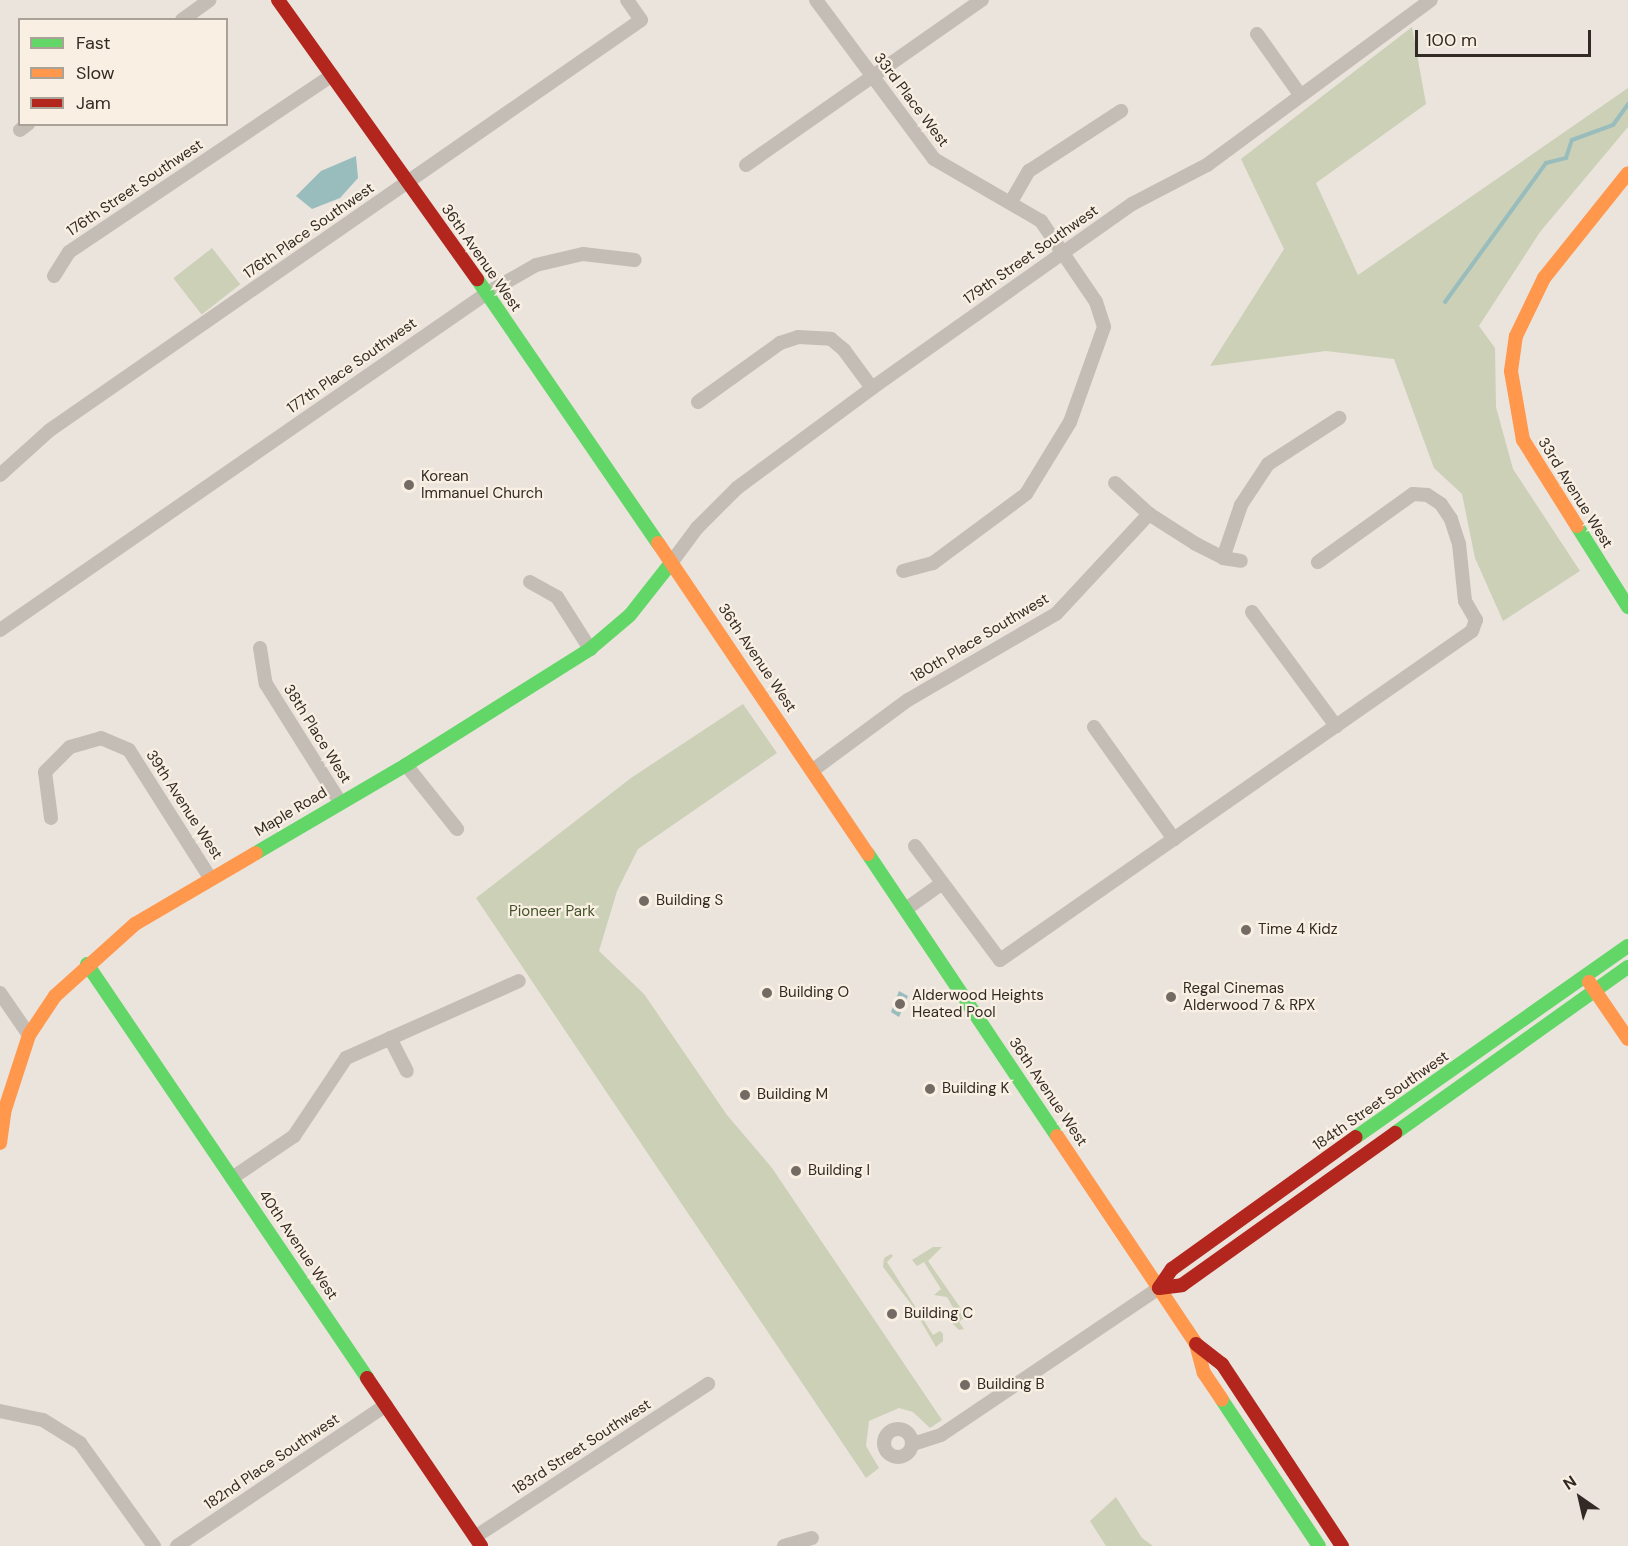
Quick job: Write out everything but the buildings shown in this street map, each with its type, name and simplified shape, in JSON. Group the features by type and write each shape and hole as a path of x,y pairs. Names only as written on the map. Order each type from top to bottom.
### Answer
{"main road":[{"name":"36th Avenue West","path":"279,0 487,293 813,770 1196,1344 1204,1372 1319,1546"},
{"name":"33rd Avenue West","path":"1628,173 1544,278 1516,336 1511,371 1514,405 1523,440 1628,607"},
{"name":"Maple Road","path":"0,1143 6,1109 28,1035 55,996 87,964 135,924 406,765 590,649 630,615 671,563"},
{"name":"184th Street Southwest","path":"1159,1288 1172,1269 1628,946"},
{"name":"40th Avenue West","path":"87,964 478,1541"},
{"name":"184th Street Southwest","path":"1159,1288 1182,1285 1628,967"},
{"path":"1585,978 1628,1039"},
{"path":"1295,1205 1312,1181 1341,1159 1346,1146 1361,1147 1436,1094 1451,1093"},
{"name":"36th Avenue West","path":"1196,1344 1222,1364 1342,1546"}],"street":[{"path":"185,18 210,0"},
{"name":"176th Place Southwest","path":"0,475 50,430 641,20 627,0"},
{"name":"33rd Place West","path":"816,0 873,79 941,166 1012,200 1041,221 1065,251 1096,302 1104,327 1070,422 1026,494 933,563 903,571"},
{"path":"746,165 873,79 982,0"},
{"name":"179th Street Southwest","path":"671,563 697,528 737,488 872,388 1132,204 1207,165 1299,93 1426,1"},
{"path":"1257,34 1299,93"},
{"name":"176th Street Southwest","path":"54,276 69,252 332,75"},
{"path":"1012,200 1029,171 1120,111"},
{"name":"177th Place Southwest","path":"0,630 487,293 536,265 562,256 635,260"},
{"path":"698,402 780,343 798,336 831,339 844,350 872,388"},
{"path":"1223,558 1241,505 1268,464 1339,418"},
{"path":"1115,483 1149,514 1223,558 1241,561"},
{"path":"915,846 941,884 1000,960 1472,631 1476,620 1465,601 1459,544 1451,519 1441,504 1427,495 1413,494 1318,562"},
{"name":"180th Place Southwest","path":"813,770 908,700 1056,614 1149,514"},
{"path":"530,582 557,597 590,649"},
{"path":"1252,612 1336,726"},
{"name":"38th Place West","path":"260,648 266,684 340,802"},
{"path":"1094,728 1174,838"},
{"name":"39th Avenue West","path":"51,818 46,801 45,772 70,747 101,738 129,750 211,879"},
{"path":"406,765 457,829"},
{"path":"906,909 941,884"},
{"path":"232,1178 294,1136 346,1058 519,981"},
{"path":"0,993 28,1035"},
{"path":"390,1038 407,1071"},
{"name":"184th Street Southwest","path":"913,1444 941,1436 1159,1288"},
{"name":"183rd Street Southwest","path":"478,1541 708,1384"},
{"name":"182nd Place Southwest","path":"177,1546 386,1405"},
{"path":"0,1411 43,1420 80,1443 154,1546"},
{"path":"784,1546 812,1538"}],"green space":[{"path":"1412,27 1426,104 1316,183 1358,275 1628,88 1628,127 1540,232 1479,326 1495,348 1496,407 1513,469 1580,571 1503,621 1475,558 1462,494 1434,468 1394,359 1326,351 1210,366 1284,249 1241,159"},
{"path":"212,248 240,284 202,314 173,278"},
{"name":"Pioneer Park","path":"743,704 777,753 638,849 617,891 599,951 644,994 727,1115 772,1168 942,1420 930,1428 913,1412 899,1408 869,1421 866,1446 879,1468 866,1478 476,898 631,778"},
{"path":"933,1247 942,1247 928,1261 966,1316 959,1322 964,1329 959,1330 952,1323 959,1318 947,1297 934,1295 941,1289 924,1262 917,1266 912,1260"},
{"path":"891,1254 893,1256 887,1262 933,1335 940,1331 943,1334 943,1341 936,1347 911,1304 883,1267 884,1258"},
{"path":"1116,1497 1142,1538 1153,1546 1106,1546 1090,1521"}],"water":[{"path":"356,156 358,178 340,198 312,209 296,196 321,171"},
{"name":"Alderwood Heights Heated Pool","path":"899,991 908,996 899,1017 891,1012"}],"waterway":[{"path":"1445,302 1546,163 1566,158 1572,140 1613,125 1628,104"}],"traffic: fast":[{"path":"477,279 658,543"},
{"path":"1577,526 1628,607"},
{"path":"256,853 406,765 590,649 630,615 671,563"},
{"path":"868,854 1057,1136"},
{"path":"1356,1137 1628,946"},
{"path":"87,964 367,1378"},
{"path":"1395,1133 1628,967"},
{"path":"1222,1400 1319,1546"}],"traffic: slow":[{"path":"1577,526 1523,440 1511,371 1516,336 1544,278 1628,173"},
{"path":"658,543 868,854"},
{"path":"0,1143 5,1109 29,1035 55,996 135,924 256,853"},
{"path":"1589,982 1628,1039"},
{"path":"1057,1136 1196,1344 1204,1373 1222,1400"}],"traffic: jam":[{"path":"278,0 477,279"},
{"path":"1159,1288 1182,1285 1395,1133"},
{"path":"1159,1288 1172,1269 1356,1137"},
{"path":"1196,1344 1222,1364 1342,1546"},
{"path":"367,1378 481,1546"}],"place":[{"name":"Korean Immanuel Church","path":"409,485"},
{"name":"Building S","path":"644,901"},
{"name":"Time 4 Kidz","path":"1246,930"},
{"name":"Building O","path":"767,993"},
{"name":"Regal Cinemas Alderwood 7 & RPX","path":"1171,997"},
{"name":"Alderwood Heights Heated Pool","path":"900,1004"},
{"name":"Building K","path":"930,1089"},
{"name":"Building M","path":"745,1095"},
{"name":"Building I","path":"796,1171"},
{"name":"Building C","path":"892,1314"},
{"name":"Building B","path":"965,1385"}]}
